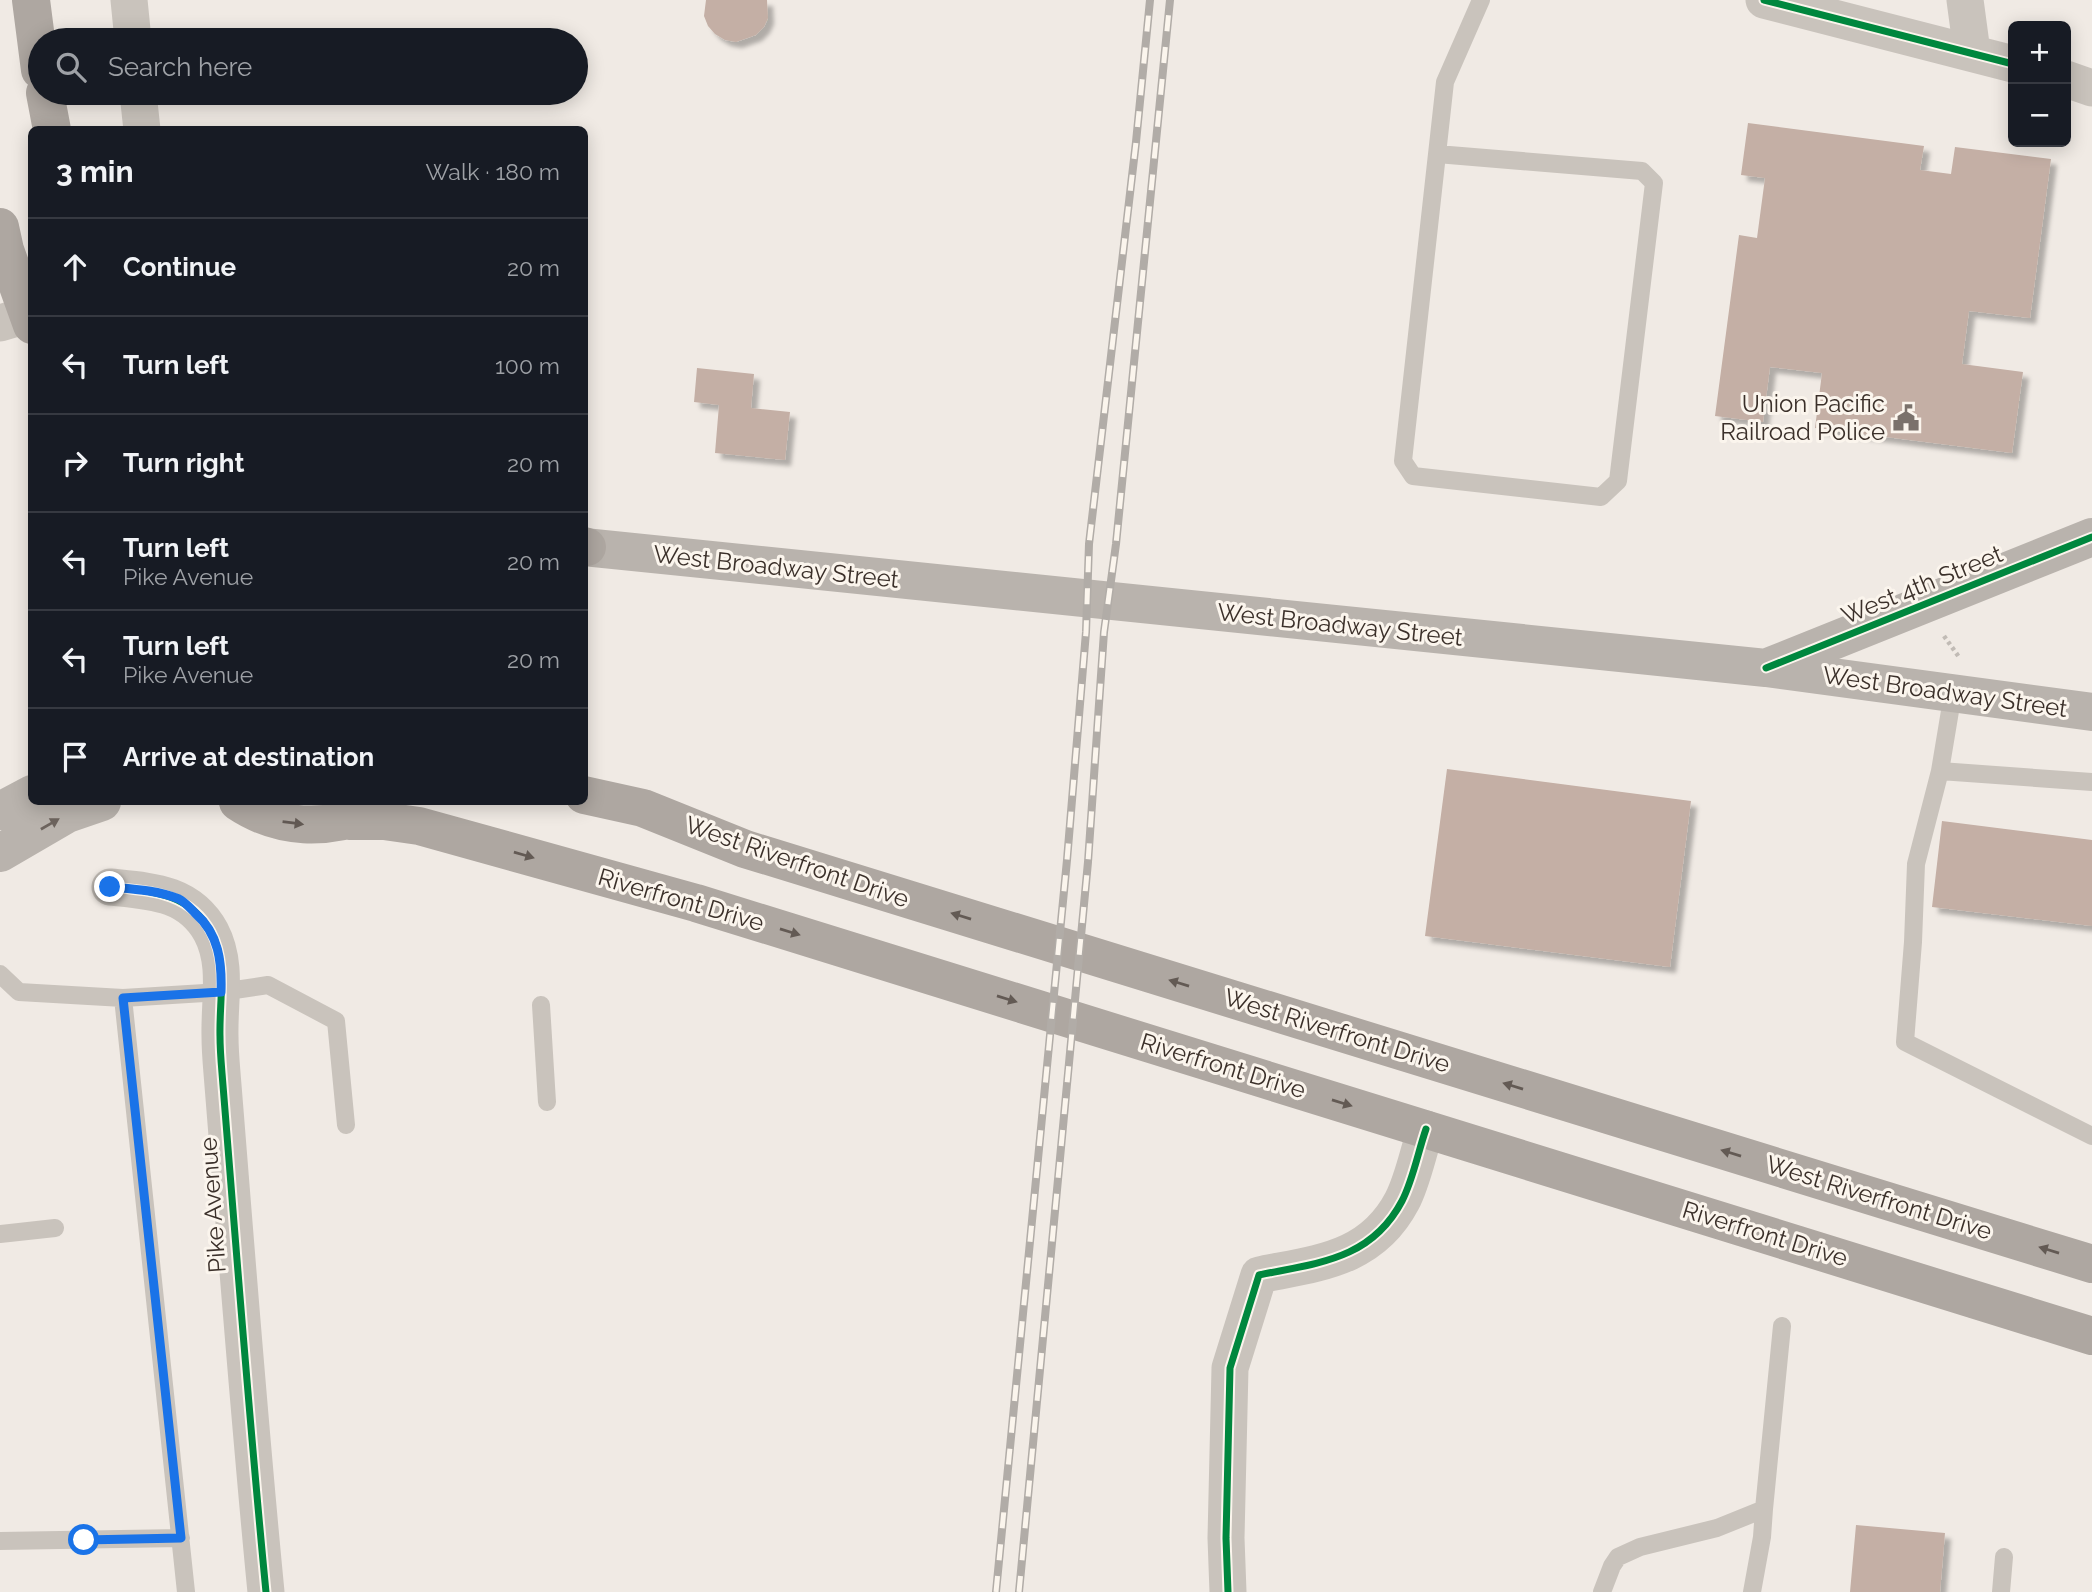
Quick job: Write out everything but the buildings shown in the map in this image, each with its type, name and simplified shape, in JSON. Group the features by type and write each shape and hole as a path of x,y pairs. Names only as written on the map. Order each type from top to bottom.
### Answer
{"main road":[{"path":"32,0 35,28"},
{"path":"47,105 51,126"},
{"path":"0,228 20,321"},
{"name":"West 4th Street","path":"1766,668 2092,537"},
{"name":"West Broadway Street","path":"588,547 1766,668 1956,675 2092,712"},
{"path":"0,811 28,795"},
{"name":"West Riverfront Drive","path":"588,796 643,808 745,849 2092,1264"},
{"path":"0,853 67,814 93,805"},
{"path":"243,805 278,821 314,826 349,821 387,805"},
{"name":"Riverfront Drive","path":"349,821 384,821 419,826 696,903 2092,1336"}],"street":[{"path":"129,0 132,28"},
{"path":"1764,0 1819,5 2008,63"},
{"path":"1965,0 1972,52"},
{"path":"2071,81 2092,88"},
{"path":"139,105 142,126"},
{"name":"Pike Avenue","path":"110,887 150,891 181,900 209,929 222,965 220,1037 251,1444 266,1592"},
{"path":"1228,1592 1226,1538 1230,1368 1259,1275 1335,1260 1366,1245 1388,1223 1403,1199 1426,1129"}],"lane":[{"path":"1437,155 1642,171 1654,183 1618,481 1601,497 1413,477 1403,461 1445,82 1481,0"},
{"path":"1956,675 1940,771 1916,864 1905,1042 2092,1136"},
{"path":"1940,771 2092,782"},
{"path":"0,974 19,992 123,998 221,992 268,985 336,1021 346,1125"},
{"path":"123,998 186,1592"},
{"path":"541,1005 547,1102"},
{"path":"0,1234 55,1228"},
{"path":"1752,1592 1762,1537 1782,1326"},
{"path":"1602,1592 1618,1557 1640,1547 1717,1528 1764,1509"},
{"path":"0,1541 181,1538"},
{"path":"2001,1592 2004,1557"}],"path":[{"path":"1921,607 1956,675"}],"railway":[{"path":"996,1592 1067,860 1086,632 1089,544 1150,0"},
{"path":"1019,1592 1088,862 1104,632 1116,544 1170,0"}],"cycle path":[{"path":"1764,0 2008,63"},
{"path":"1766,668 2092,537"},
{"path":"110,887 154,892 180,901 202,919 211,932 219,957 222,983 221,1059 266,1592"},
{"path":"1228,1592 1226,1538 1230,1368 1259,1275 1341,1256 1375,1236 1389,1221 1406,1193 1426,1129"}],"place":[{"name":"Union Pacific Railroad Police","path":"1906,418"}],"route":[{"path":"84,1540 181,1538 123,998 221,992 222,965 217,946 199,916 181,900 150,891 110,887"}]}
